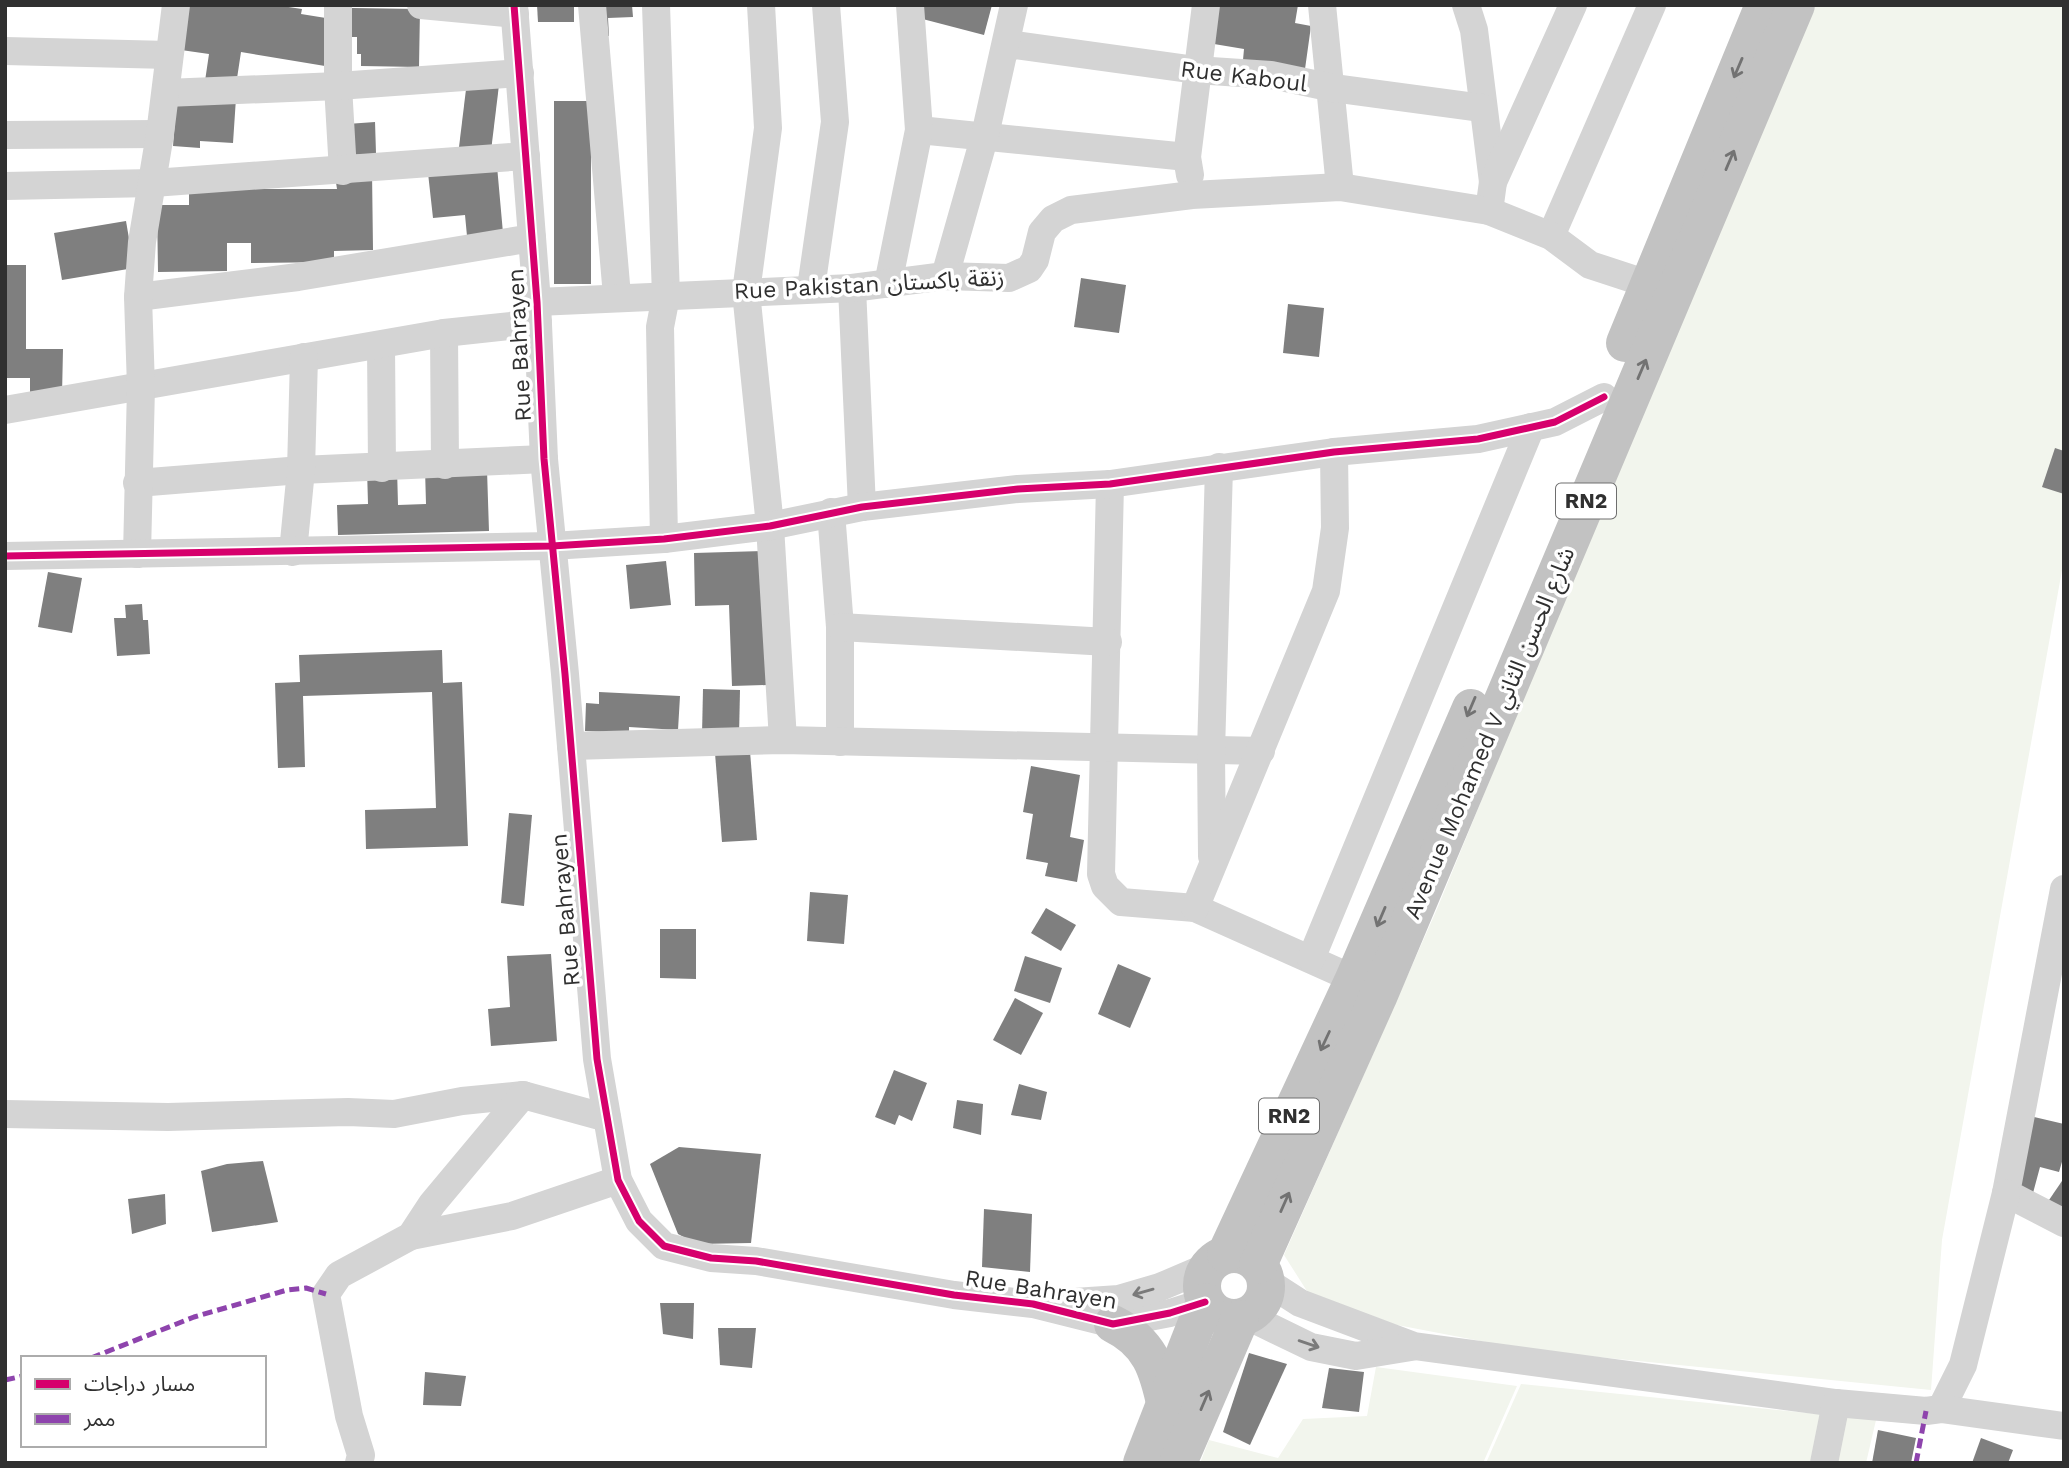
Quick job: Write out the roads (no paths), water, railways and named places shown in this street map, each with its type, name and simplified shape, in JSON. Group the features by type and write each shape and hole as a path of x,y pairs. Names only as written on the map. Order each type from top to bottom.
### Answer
{"highway":[{"name":"Avenue Mohamed V شارع الحسن الثاني","path":"1232,1274 1354,979 1604,397 1764,5"},
{"name":"Avenue Mohamed V شارع الحسن الثاني","path":"1142,1463 1166,1407 1232,1274 1378,997 1796,5"},
{"path":"1178,1463 1243,1317 1220,1316 1232,1274"},
{"path":"1113,1324 1141,1342 1152,1359 1166,1407"}],"street":[{"path":"137,554 141,387 138,297 143,232 153,183 176,5"},
{"path":"338,5 338,86 343,172"},
{"path":"421,5 515,9"},
{"path":"592,5 617,296"},
{"path":"656,5 666,296 660,327 664,539"},
{"path":"761,5 768,128 746,292 770,526 783,740"},
{"path":"811,288 835,122 827,5"},
{"path":"888,284 919,130 910,5"},
{"path":"944,276 985,135 1014,5"},
{"path":"1192,195 1187,157 1206,5"},
{"path":"1322,5 1333,88 1340,187"},
{"path":"1466,5 1474,30 1493,182 1489,211"},
{"path":"1493,182 1573,5"},
{"path":"1551,236 1653,5"},
{"name":"Rue Bahrayen","path":"515,9 538,313 544,459 597,1059 618,1180 639,1221 664,1246 711,1258 756,1261 954,1295 1033,1304 1113,1324 1170,1313 1232,1274"},
{"name":"Rue Kaboul","path":"1007,44 1196,70 1271,75 1333,88 1482,108"},
{"path":"5,51 169,55"},
{"path":"166,93 338,86 520,73"},
{"path":"919,130 985,135 1083,149 1187,157"},
{"path":"5,135 160,134"},
{"path":"5,186 153,183 343,172 526,156"},
{"name":"Rue Pakistan زنقة باكستان","path":"5,410 381,345 617,296 852,288 944,276 1009,278 1022,274 1035,260 1042,232 1053,219 1071,210 1192,195 1340,187 1489,211 1551,236 1590,265 1648,284"},
{"path":"138,297 298,277 532,238"},
{"path":"852,288 862,507"},
{"path":"444,333 445,465"},
{"path":"381,345 382,468"},
{"path":"293,552 301,470 304,357"},
{"path":"5,556 552,546 664,539 770,526 862,507 1018,489 1110,484 1334,452 1478,439 1555,422 1604,397"},
{"path":"1311,958 1531,427"},
{"path":"1195,908 1326,591 1335,528 1334,452"},
{"path":"137,482 301,470 544,459"},
{"path":"1213,869 1211,752 1219,467"},
{"path":"1110,484 1101,874 1105,886 1121,902 1195,908 1354,979"},
{"path":"831,512 840,627 840,742"},
{"path":"840,627 1108,642"},
{"path":"571,746 783,740 1211,752 1261,751"},
{"path":"1941,1409 1963,1365 2006,1193 2064,888"},
{"path":"5,1114 168,1117 394,1114 462,1101 523,1095 607,1118"},
{"path":"411,1236 432,1204 523,1095"},
{"path":"359,1463 361,1455 349,1416 326,1294 340,1275 411,1236 512,1216 618,1180"},
{"path":"2006,1193 2064,1223"},
{"path":"1232,1274 1414,1346 1836,1403 1926,1411 1941,1409 2064,1426"},
{"name":"Rue Bahrayen","path":"1033,1304 1119,1299 1160,1287 1232,1274"},
{"path":"1243,1317 1311,1347 1356,1356 1414,1346"},
{"path":"1824,1463 1836,1403"}]}
